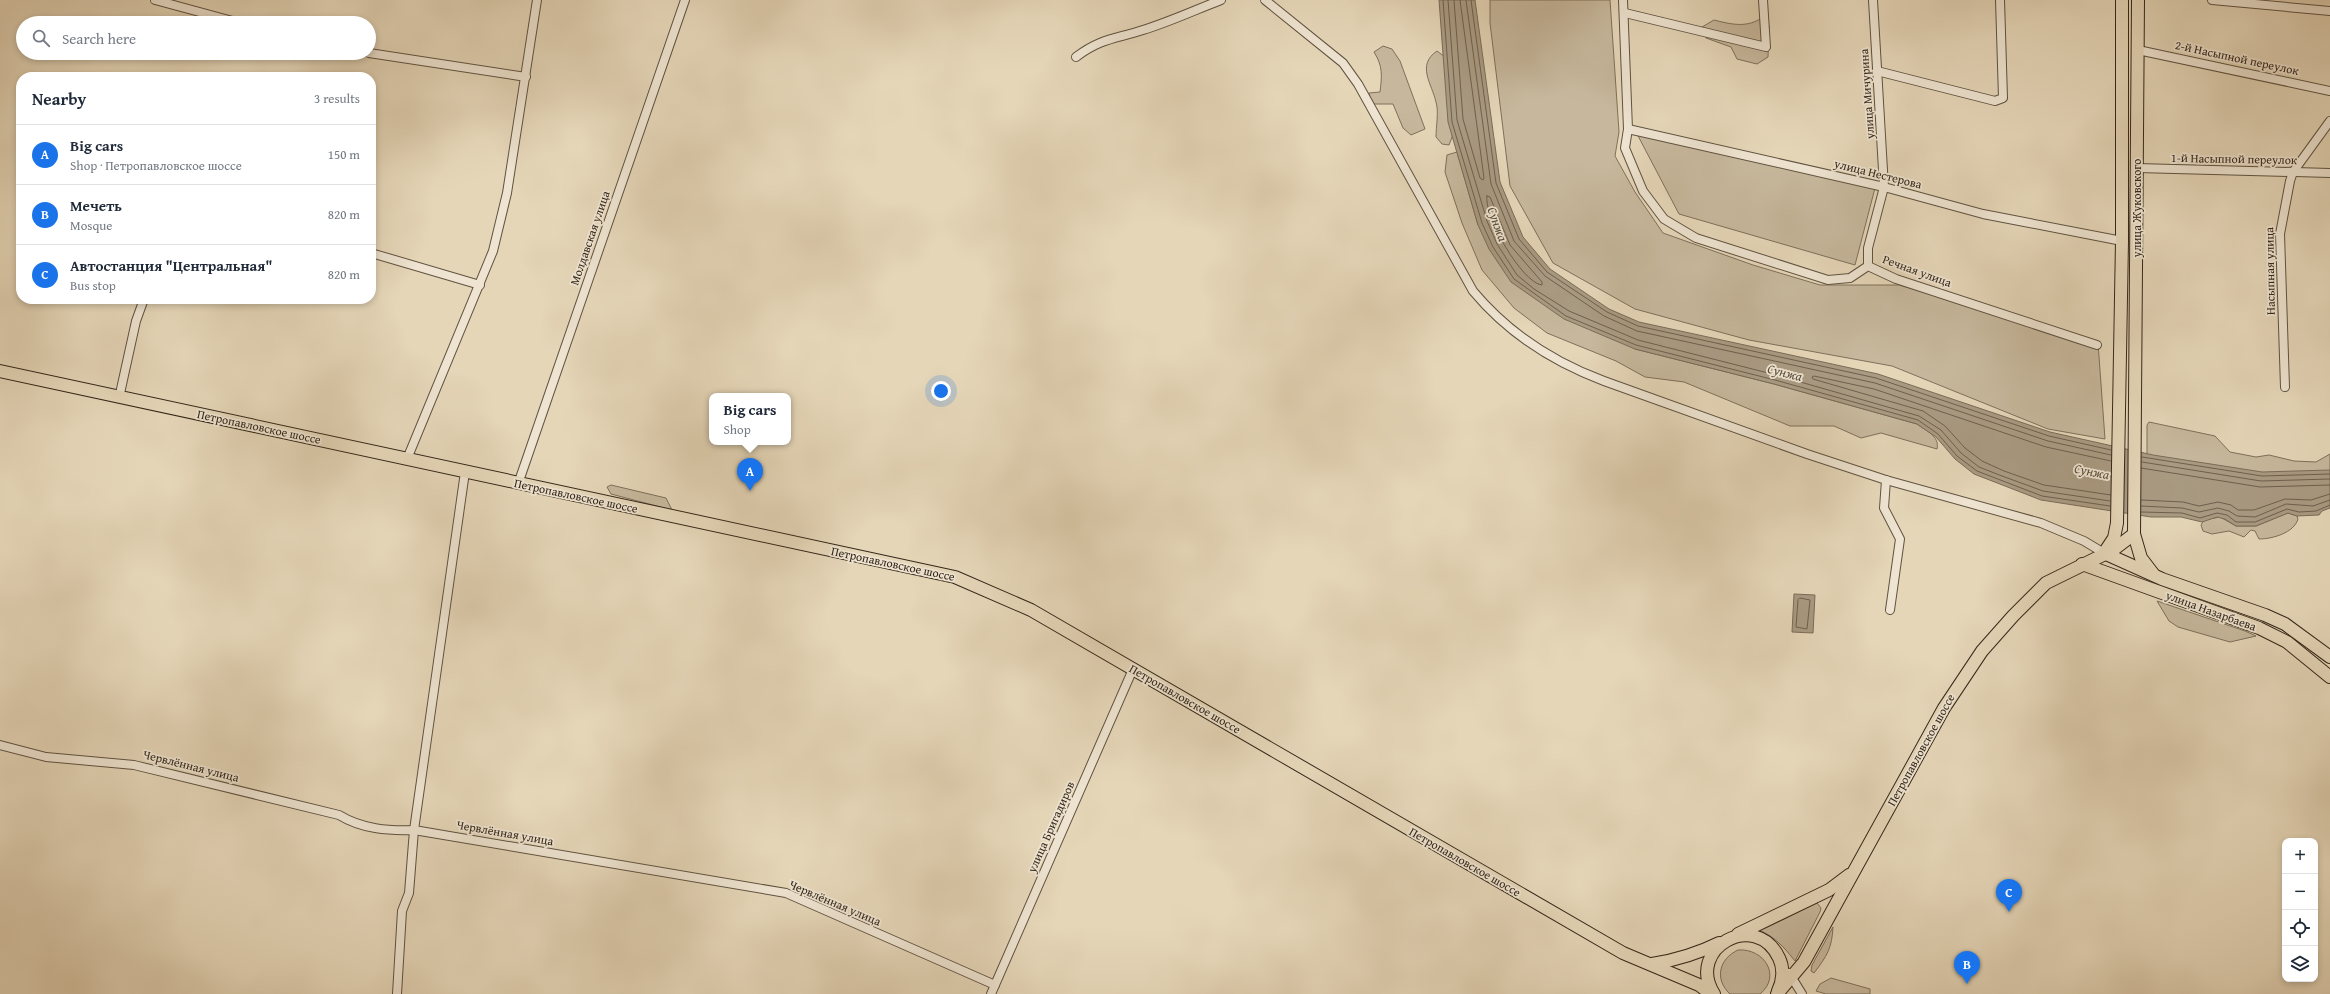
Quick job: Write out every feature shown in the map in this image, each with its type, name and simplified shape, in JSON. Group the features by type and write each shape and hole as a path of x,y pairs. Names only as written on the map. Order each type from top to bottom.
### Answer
{"main road":[{"path":"2122,0 2122,241 2117,523 2114,538 2104,553 2130,583"},
{"name":"улица Жуковского","path":"2134,534 2138,0"},
{"name":"Петропавловское шоссе","path":"0,372 955,577 1031,610 1623,953 1652,964 1695,954 1729,939 1829,890 1853,872 1953,693 1982,651 2013,616 2046,583 2121,545 2134,534"},
{"path":"2134,534 2142,558 2154,575"},
{"name":"улица Назарбаева","path":"2104,553 2154,575 2271,618 2304,637 2330,657"},
{"name":"улица Назарбаева","path":"2082,564 2130,583 2258,628 2286,642 2330,677"},
{"path":"1776,994 1792,978 1804,962 1853,872"},
{"path":"1713,994 1707,975 1708,962 1714,950 1729,939 1746,935 1758,937 1768,943 1782,962 1783,974 1776,994"},
{"path":"1652,964 1699,985 1713,994"}],"street":[{"path":"155,0 214,16"},
{"path":"408,459 493,251 507,193 537,0"},
{"name":"Молдавская улица","path":"518,484 685,0"},
{"path":"1076,57 1091,45 1111,38 1143,31 1221,0"},
{"path":"1265,0 1343,63 1358,84 1474,291 1492,313 1528,342 1581,372 1807,454 1886,480 2041,523 2084,541 2104,553"},
{"path":"1623,0 1628,129"},
{"path":"1624,13 1766,47 1763,0"},
{"name":"улица Мичурина","path":"1868,266 1868,248 1884,187 1873,0"},
{"path":"1877,72 1995,101 2003,98 2000,0"},
{"path":"2212,0 2330,11"},
{"name":"2-й Насыпной переулок","path":"2138,50 2330,90"},
{"path":"376,54 526,77"},
{"name":"Насыпная улица","path":"2285,387 2280,234 2293,172 2330,121"},
{"name":"улица Нестерова","path":"1628,129 1884,187 1983,214 2122,241"},
{"name":"Речная улица","path":"1628,129 1625,148 1643,191 1664,219 1696,238 1828,280 1850,278 1868,266 1896,278 2097,345"},
{"name":"1-й Насыпной переулок","path":"2137,168 2330,173"},
{"path":"376,254 480,285"},
{"path":"119,398 136,321 142,304"},
{"path":"397,994 402,911 409,893 414,830 464,472"},
{"path":"1886,480 1884,508 1900,539 1890,610"},
{"name":"улица Бригадиров","path":"991,994 1133,669"},
{"name":"Червлённая улица","path":"0,745 46,757 134,765 339,815 353,824 392,831 414,830 786,893 995,985"},
{"path":"1782,962 1802,994"}],"shaded area":[{"path":"1490,0 1610,0 1619,132 1615,156 1635,192 1663,233 1753,265 1820,285 1899,285 2098,343 2105,439 2048,429 1892,366 1749,340 1635,309 1553,263 1510,186 1490,23"},
{"path":"1760,19 1769,25 1768,57 1757,64 1737,59 1731,47 1706,38 1702,27 1714,20 1732,24 1749,24"},
{"path":"1383,46 1392,49 1400,61 1425,129 1411,135 1403,128 1393,104 1372,104 1369,93 1380,92 1381,81 1379,62 1374,52"},
{"path":"1437,51 1445,57 1454,132 1449,145 1442,144 1436,137 1437,106 1426,69 1427,62"},
{"path":"1636,132 1875,188 1855,265 1679,214"},
{"path":"1457,152 1478,225 1635,349 1774,384 1917,424 1934,437 1937,444 1937,449 1881,433 1861,438 1834,426 1790,426 1684,382 1645,377 1616,361 1547,333 1514,308 1482,270 1462,223 1445,172 1447,155"},
{"path":"2149,422 2215,436 2230,452 2256,457 2269,455 2294,461 2316,462 2330,454 2330,475 2281,479 2147,456 2147,425"},
{"path":"611,485 666,498 672,510 611,494 607,487"},
{"path":"2288,513 2297,516 2298,519 2296,524 2282,534 2264,539 2259,539 2255,531 2251,530 2244,537 2229,531 2212,534 2203,531 2201,525 2204,520 2220,517 2236,526 2256,526"},
{"path":"2157,601 2256,636 2230,642 2178,627 2169,621"},
{"path":"1817,903 1821,908 1820,912 1795,961 1779,943 1759,930"},
{"path":"1833,927 1828,952 1814,973 1811,971 1812,965"},
{"path":"1738,950 1756,954 1767,964 1770,972 1770,979 1760,994 1730,994 1722,982 1720,976 1723,964 1726,959"},
{"path":"1831,978 1870,989 1870,994 1826,994 1816,991 1820,984"}],"water":[{"name":"Сунжа","path":"1439,0 1475,0 1500,182 1523,237 1550,269 1609,309 1639,322 1878,374 2050,432 2153,455 2262,472 2330,470 2330,508 2322,511 2319,515 2297,516 2288,513 2256,526 2236,526 2225,519 2217,517 2202,522 2181,517 2151,517 2041,500 1974,474 1955,459 1936,437 1917,424 1774,384 1635,349 1564,319 1511,282 1489,249 1478,225 1448,122"},
{"path":"1794,594 1815,595 1813,633 1792,632"}],"place":[{"name":"Big cars","path":"750,491"},
{"name":"Автостанция \"Центральная\"","path":"2009,912"},
{"name":"Мечеть","path":"1967,984"}]}
